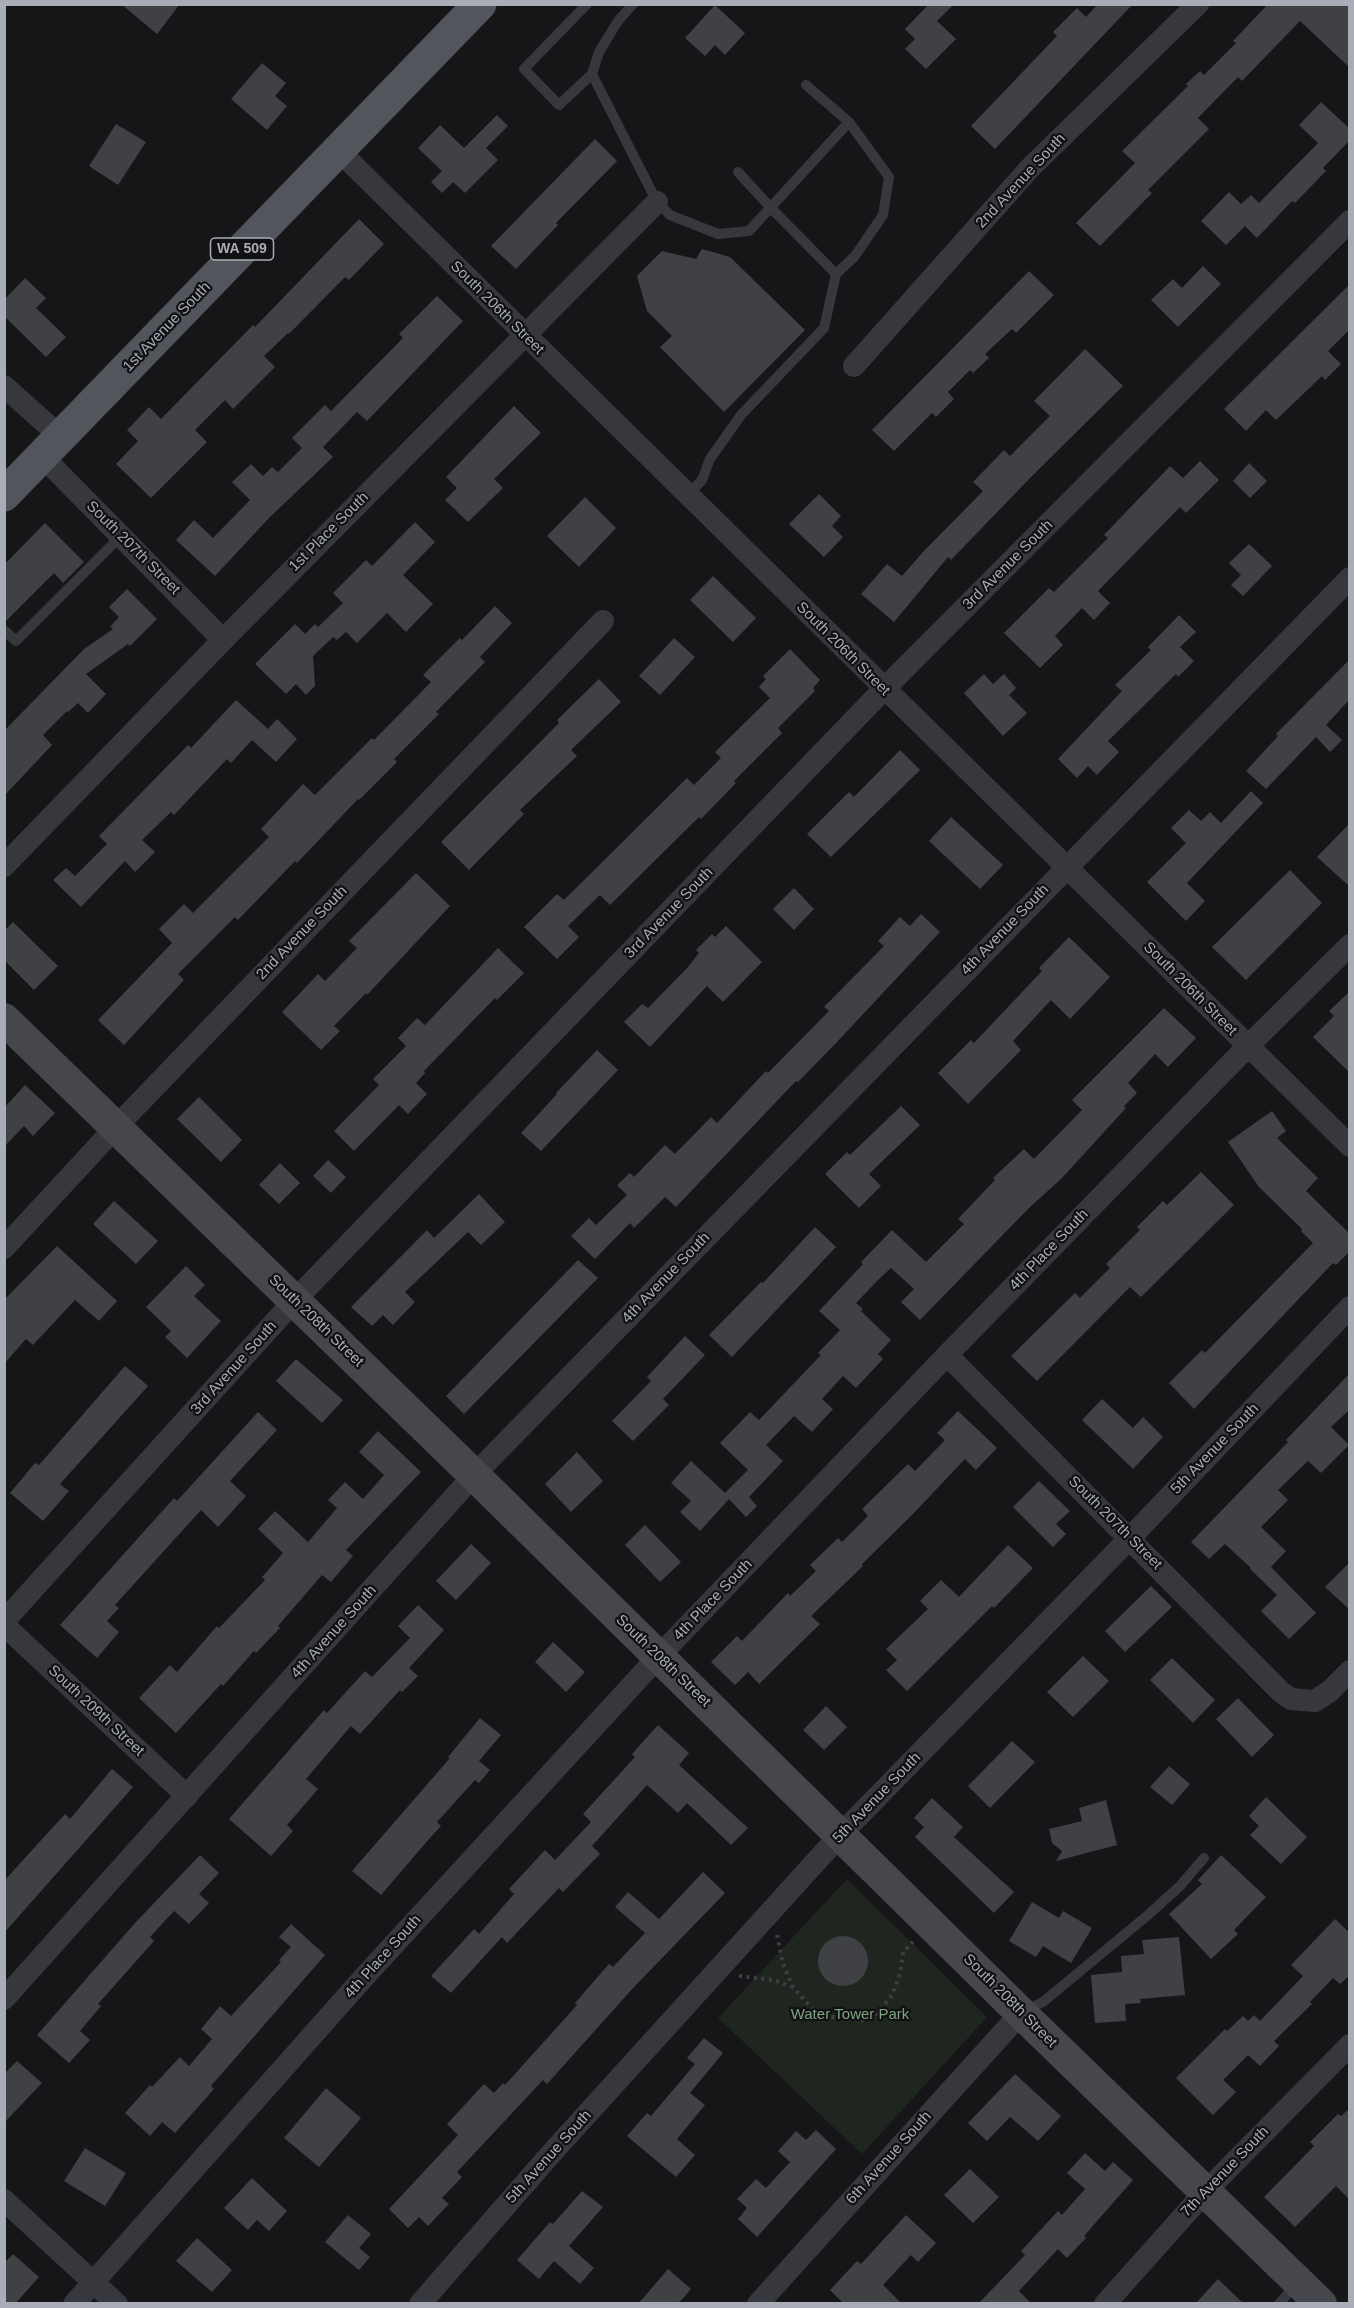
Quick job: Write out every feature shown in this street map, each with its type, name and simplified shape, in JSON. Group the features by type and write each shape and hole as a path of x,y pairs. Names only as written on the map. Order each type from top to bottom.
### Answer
{"main road":[{"name":"1st Avenue South","path":"4,495 470,11"}],"street":[{"name":"2nd Avenue South","path":"854,366 1030,168 1198,4"},
{"name":"South 206th Street","path":"338,150 1350,1146"},
{"name":"1st Place South","path":"4,866 223,640 657,202"},
{"name":"3rd Avenue South","path":"4,1623 294,1301 884,689 1350,221"},
{"name":"South 207th Street","path":"4,386 121,536 223,640"},
{"name":"4th Avenue South","path":"4,1999 474,1474 1350,578"},
{"name":"2nd Avenue South","path":"4,1248 116,1127 603,621"},
{"name":"4th Place South","path":"74,2304 365,1976 659,1656 947,1355 1248,1046 1350,945"},
{"name":"South 208th Street","path":"4,1019 474,1474 1205,2192 1288,2293 1321,2304"},
{"name":"5th Avenue South","path":"420,2304 549,2156 841,1834 1130,1538 1350,1307"},
{"name":"South 207th Street","path":"947,1355 1291,1700 1315,1701 1330,1691 1350,1671"},
{"name":"South 209th Street","path":"4,1623 187,1796"},
{"name":"6th Avenue South","path":"758,2304 1021,2013"},
{"name":"7th Avenue South","path":"1105,2304 1205,2192 1350,2045"},
{"path":"4,2200 117,2304"}],"lane":[{"path":"587,4 524,69 559,105 592,74 599,52 618,21 633,4"},
{"path":"592,74 657,202 670,215 718,234 749,231 849,122"},
{"path":"688,496 702,480 710,459 741,415 824,328 836,274 855,256 883,214 889,177 849,122 806,85"},
{"path":"738,171 836,274"},
{"path":"4,630 16,640 121,536"},
{"path":"1021,2013 1043,2002 1148,1915 1180,1886 1204,1858"}],"path":[{"path":"775,1907 779,1947 783,1964 793,1987 823,2016 862,2020 878,2013 892,1995 900,1974 903,1952 932,1924"},
{"path":"715,1974 774,1980 793,1987"}],"green space":[{"name":"Water Tower Park","path":"847,1879 987,2017 862,2154 718,2018"}],"building":[{"path":"121,4 180,4 157,34"},
{"path":"929,4 954,4 937,21 956,39 926,69 905,49 915,39 905,29"},
{"path":"1098,4 1133,4 995,149 971,126 1057,36 1053,32 1077,8 1086,17"},
{"path":"1268,4 1350,4 1350,68 1300,21 1242,81 1238,77 1198,118 1209,129 1148,190 1152,193 1100,246 1076,223 1135,163 1122,151 1188,86 1186,84 1200,71 1204,75 1236,43 1233,41"},
{"path":"715,5 745,33 725,55 715,45 705,56 685,38"},
{"path":"262,63 286,83 275,96 287,106 267,130 231,99"},
{"path":"1321,102 1350,129 1350,140 1323,168 1326,171 1295,203 1292,201 1257,238 1245,226 1226,245 1201,221 1229,192 1241,204 1251,195 1259,203 1318,143 1299,125"},
{"path":"497,115 508,126 486,148 498,160 465,193 453,182 442,193 431,182 442,171 418,148 440,125 464,148"},
{"path":"116,124 146,142 118,185 89,166"},
{"path":"595,139 617,161 556,223 558,225 516,269 491,246"},
{"path":"359,219 384,244 349,280 345,277 264,356 275,367 233,409 225,400 195,430 207,442 151,498 116,464 138,441 127,430 149,407 161,419 253,325 255,327"},
{"path":"702,249 730,257 805,330 724,412 660,347 672,336 647,311 637,276 662,251 696,259"},
{"path":"1203,266 1221,284 1178,327 1151,300 1173,279 1182,288"},
{"path":"1029,271 1054,295 1016,333 1012,329 985,354 989,358 973,373 970,370 948,392 954,399 936,417 932,413 894,451 872,430"},
{"path":"25,278 46,298 36,308 66,337 46,357 4,316 4,300"},
{"path":"1350,284 1350,329 1328,351 1341,364 1325,380 1322,376 1276,420 1266,410 1246,431 1224,409"},
{"path":"437,296 463,321 367,421 357,412 323,447 333,457 269,518 215,576 176,540 194,520 213,538 250,500 232,482 251,464 263,476 272,467 278,472 302,448 292,438 325,405 331,411 403,338 399,334"},
{"path":"1085,349 1123,386 951,560 948,557 894,622 861,594 887,564 902,576 983,491 973,482 1004,450 1010,456 1050,416 1034,401"},
{"path":"514,406 541,433 494,479 503,488 468,522 445,500 457,488 446,477"},
{"path":"1200,461 1219,480 1186,513 1180,507 1098,591 1110,603 1094,620 1082,608 1055,636 1063,645 1040,668 1004,633 1049,588 1054,592 1108,538 1104,535 1170,466 1183,478"},
{"path":"1249,463 1267,481 1250,498 1233,481"},
{"path":"819,494 841,516 832,526 843,537 824,557 789,524"},
{"path":"585,497 616,528 579,567 547,536"},
{"path":"415,522 435,542 403,575 433,604 406,632 387,613 357,643 346,632 337,640 333,637 313,656 315,686 306,695 296,684 286,694 255,664 295,624 305,634 315,624 318,627 343,603 333,593 366,560 372,566"},
{"path":"45,523 84,562 63,583 54,573 4,623 4,565"},
{"path":"1249,544 1272,566 1243,596 1231,585 1241,575 1229,563"},
{"path":"713,576 756,618 733,642 690,600"},
{"path":"127,589 157,619 130,646 128,644 86,674 106,694 88,713 78,703 43,735 52,745 4,796 4,731 84,649 113,629 110,627 119,617 109,607"},
{"path":"495,606 512,623 480,657 485,662 436,712 439,714 394,759 397,762 297,863 295,861 238,920 235,917 178,974 184,980 124,1045 98,1020 172,943 159,929 184,904 193,913 269,837 261,829 303,784 315,795 372,738 374,740 431,682 423,675"},
{"path":"1179,615 1196,632 1180,647 1194,661 1178,677 1176,674 1108,741 1119,752 1097,775 1088,766 1077,778 1058,759 1122,691 1115,685 1151,650 1148,647"},
{"path":"674,638 695,657 660,695 639,676"},
{"path":"790,649 820,680 813,688 815,691 778,728 782,733 734,781 736,783 701,819 699,817 610,905 600,895 568,926 579,937 557,959 524,927 557,894 564,900 687,778 694,785 721,758 715,752 770,698 759,687 766,679 763,676"},
{"path":"1350,659 1350,699 1326,725 1342,740 1330,752 1316,737 1266,789 1246,771 1278,736 1276,734"},
{"path":"984,674 993,684 1004,674 1016,688 1009,695 1027,713 1003,736 964,693"},
{"path":"599,679 621,702 571,750 577,756 520,810 524,814 469,870 441,842 559,723 557,720"},
{"path":"236,700 268,729 277,719 297,739 276,762 252,740 231,763 227,759 174,815 171,812 142,840 155,852 135,872 125,861 81,907 53,880 66,868 75,876 107,844 99,836 188,745 191,748"},
{"path":"900,750 920,770 831,857 807,834 849,792 854,797"},
{"path":"1251,791 1263,803 1187,883 1205,901 1186,921 1147,882 1186,843 1171,828 1189,810 1201,821 1210,812 1221,823"},
{"path":"951,817 1003,865 980,889 929,841"},
{"path":"1350,823 1350,887 1317,857"},
{"path":"1290,870 1322,903 1246,980 1212,947"},
{"path":"416,873 450,906 367,995 366,993 334,1026 340,1031 321,1050 282,1012 318,974 325,981 357,948 349,941"},
{"path":"794,888 814,909 794,930 773,909"},
{"path":"921,914 940,932 836,1043 798,1082 796,1081 676,1207 665,1197 634,1228 630,1223 595,1259 571,1236 589,1218 596,1225 627,1195 617,1185 630,1173 634,1177 665,1145 675,1154 711,1117 717,1123 766,1071 768,1073 829,1011 824,1007 884,946 878,941 900,917 910,926"},
{"path":"13,922 58,966 34,990 4,960 4,931"},
{"path":"726,926 762,962 723,1002 707,986 650,1047 624,1022 642,1004 648,1008 688,967 699,953 696,950 712,934 715,937"},
{"path":"1069,937 1110,977 1070,1019 1051,1000 1013,1041 1021,1050 968,1104 938,1073 971,1040 974,1043 1042,971 1039,968"},
{"path":"498,948 524,973 497,1000 495,998 424,1071 425,1073 416,1083 427,1094 408,1114 399,1105 354,1151 334,1131 379,1085 373,1079 406,1046 398,1038 417,1018 425,1025"},
{"path":"1350,991 1350,1073 1313,1037 1334,1016 1329,1011"},
{"path":"1164,1008 1196,1038 1168,1067 1155,1054 1128,1083 1137,1093 1124,1106 1126,1108 1062,1178 1028,1209 920,1320 901,1302 914,1289 891,1268 879,1279 856,1303 863,1309 861,1311 891,1340 878,1354 883,1359 856,1388 843,1376 822,1399 833,1409 812,1432 794,1416 766,1445 783,1461 749,1497 757,1506 746,1517 729,1499 700,1531 680,1512 691,1501 671,1483 691,1461 725,1493 748,1470 720,1443 750,1412 759,1420 821,1355 818,1353 840,1330 819,1311 863,1264 861,1262 892,1230 926,1262 964,1224 958,1219 995,1180 993,1178 1024,1149 1034,1159 1082,1110 1072,1100"},
{"path":"597,1050 618,1070 541,1151 521,1133"},
{"path":"25,1085 55,1113 33,1136 24,1126 4,1147 4,1108"},
{"path":"199,1097 242,1140 221,1162 177,1119"},
{"path":"901,1106 920,1125 869,1174 881,1186 859,1208 825,1174 847,1152 850,1155"},
{"path":"1272,1111 1286,1131 1277,1138 1318,1178 1306,1191 1350,1234 1350,1251 1336,1265 1333,1263 1194,1409 1169,1383 1202,1350 1205,1353 1313,1243 1259,1187 1228,1142"},
{"path":"328,1160 346,1177 331,1193 313,1176"},
{"path":"280,1163 300,1183 279,1204 259,1185"},
{"path":"1201,1172 1234,1205 1141,1297 1130,1287 1037,1381 1011,1356 1075,1293 1080,1298 1110,1268 1106,1264 1140,1230 1137,1227 1163,1201 1167,1205"},
{"path":"479,1194 505,1222 481,1245 468,1232 405,1292 415,1302 393,1325 383,1315 372,1326 351,1307 427,1230 434,1238"},
{"path":"114,1201 158,1241 136,1264 93,1224"},
{"path":"815,1227 836,1247 732,1357 709,1335 761,1282 763,1283"},
{"path":"57,1246 117,1301 99,1321 75,1300 33,1345 26,1339 4,1364 4,1300"},
{"path":"578,1260 598,1278 464,1414 446,1396"},
{"path":"186,1266 205,1285 194,1296 221,1321 187,1358 165,1337 171,1331 146,1307"},
{"path":"685,1336 705,1355 663,1399 669,1405 633,1441 612,1421 651,1381 647,1377"},
{"path":"296,1359 343,1400 322,1423 276,1381"},
{"path":"125,1366 148,1386 60,1484 69,1491 43,1521 10,1493 35,1463 39,1465"},
{"path":"1350,1373 1350,1409 1331,1427 1349,1445 1321,1473 1308,1461 1278,1490 1288,1500 1261,1527 1286,1551 1271,1567 1316,1613 1289,1639 1261,1611 1277,1595 1251,1568 1225,1544 1209,1559 1191,1542 1288,1442 1286,1440"},
{"path":"1102,1399 1133,1428 1143,1417 1163,1437 1133,1469 1082,1420"},
{"path":"958,1411 997,1448 976,1470 965,1459 862,1564 863,1566 811,1616 820,1624 759,1684 748,1672 735,1685 711,1662 737,1636 742,1641 788,1593 790,1596 816,1571 810,1565 838,1538 842,1542 868,1516 862,1509 908,1464 915,1471 945,1440 937,1433"},
{"path":"258,1412 277,1430 230,1481 246,1496 218,1527 201,1510 115,1605 119,1608 107,1621 119,1632 97,1658 60,1625 174,1498 177,1501"},
{"path":"378,1431 421,1472 346,1550 353,1556 331,1582 322,1575 278,1626 280,1628 256,1653 254,1651 223,1686 221,1684 176,1733 139,1698 170,1665 177,1672 217,1626 219,1628 265,1580 262,1577 283,1553 258,1529 275,1511 308,1542 337,1508 328,1500 345,1482 363,1499 384,1475 359,1452"},
{"path":"577,1452 603,1481 571,1512 545,1484"},
{"path":"1039,1481 1070,1511 1056,1524 1066,1534 1053,1547 1013,1507"},
{"path":"645,1525 681,1562 660,1582 625,1545"},
{"path":"471,1544 491,1563 456,1600 436,1581"},
{"path":"1008,1545 1033,1568 907,1691 886,1670 897,1660 886,1649 928,1609 920,1601 941,1580 959,1597"},
{"path":"1350,1562 1350,1610 1325,1587"},
{"path":"1151,1586 1172,1607 1125,1652 1105,1631"},
{"path":"418,1605 444,1630 409,1668 418,1676 402,1692 400,1690 360,1734 351,1726 306,1779 318,1789 287,1825 293,1831 271,1856 229,1819 324,1710 327,1713 365,1671 372,1677 410,1638 398,1626"},
{"path":"553,1642 585,1672 566,1692 535,1662"},
{"path":"1083,1656 1109,1681 1073,1717 1047,1692"},
{"path":"1172,1658 1215,1700 1193,1723 1150,1680"},
{"path":"1238,1698 1274,1735 1252,1757 1216,1719"},
{"path":"826,1706 847,1727 824,1750 803,1730"},
{"path":"480,1718 501,1735 479,1761 490,1770 479,1783 475,1780 437,1822 441,1826 381,1895 352,1871 450,1758 448,1757"},
{"path":"658,1725 689,1753 679,1765 748,1828 731,1845 687,1803 678,1813 647,1785 592,1846 600,1854 563,1892 559,1888 507,1943 502,1937 451,1993 431,1976 474,1929 479,1934 514,1894 509,1889 545,1850 555,1860 591,1822 583,1814 635,1757 632,1754"},
{"path":"1012,1741 1035,1762 990,1808 968,1786"},
{"path":"1169,1766 1190,1784 1172,1805 1150,1787"},
{"path":"112,1769 133,1787 4,1933 4,1881 65,1814 70,1819"},
{"path":"1266,1797 1307,1837 1281,1864 1250,1835 1259,1826 1249,1816"},
{"path":"932,1798 963,1827 954,1837 1014,1892 994,1913 915,1837 924,1827 914,1818"},
{"path":"1106,1800 1117,1845 1056,1861 1062,1851 1052,1843 1049,1829 1082,1821 1079,1808"},
{"path":"200,1855 219,1873 199,1894 209,1903 189,1924 174,1911 150,1937 154,1941 98,2004 101,2006 80,2031 90,2040 69,2063 37,2035 135,1923"},
{"path":"1221,1855 1266,1897 1234,1930 1238,1934 1211,1959 1169,1914 1202,1884 1198,1880"},
{"path":"703,1872 725,1893 634,1987 547,2084 543,2080 457,2172 462,2177 442,2198 449,2204 428,2226 419,2217 408,2228 389,2209 458,2135 447,2124 484,2084 494,2093 503,2083 505,2085 577,2005 575,2003 609,1964 613,1967 645,1933 615,1907 628,1892 659,1919"},
{"path":"1032,1902 1059,1918 1063,1911 1092,1928 1071,1963 1043,1946 1036,1957 1009,1941"},
{"path":"1335,1919 1350,1933 1350,1975 1340,1984 1333,1978 1310,2002 1312,2004 1274,2041 1279,2046 1260,2066 1248,2055 1223,2080 1236,2092 1213,2115 1176,2078 1225,2029 1227,2031 1243,2016 1248,2021 1254,2015 1260,2021 1303,1976 1291,1965"},
{"path":"291,1924 325,1955 211,2086 214,2089 175,2133 162,2122 150,2136 125,2113 180,2057 189,2066 212,2039 201,2029 220,2006 231,2016 281,1962 279,1960 291,1947 279,1937"},
{"path":"838,1936 848,1936 861,1943 868,1956 868,1966 861,1979 848,1986 838,1986 829,1982 822,1975 818,1966 818,1956 822,1947 829,1940"},
{"path":"1179,1937 1185,1995 1140,1999 1141,2003 1125,2004 1126,2021 1095,2023 1091,1975 1122,1972 1121,1956 1144,1954 1142,1940"},
{"path":"704,2038 723,2053 690,2093 705,2105 677,2139 695,2155 676,2177 627,2136 647,2113 651,2116 695,2064 687,2058"},
{"path":"17,2061 42,2083 4,2123 4,2074"},
{"path":"1015,2074 1061,2116 1038,2141 1010,2117 987,2141 968,2123"},
{"path":"326,2088 361,2118 319,2167 284,2138"},
{"path":"1350,2108 1350,2200 1336,2186 1295,2227 1264,2197 1314,2146 1310,2142 1338,2114 1341,2116"},
{"path":"816,2130 836,2149 757,2237 738,2219 747,2208 737,2199 756,2179 766,2188 790,2162 778,2151 796,2131 806,2140"},
{"path":"85,2148 126,2173 105,2206 64,2181"},
{"path":"1085,2153 1105,2171 1113,2162 1133,2180 1067,2258 1058,2249 1019,2291 1032,2304 978,2304 1025,2255 1021,2251 1058,2211 1062,2215 1085,2189 1067,2173"},
{"path":"970,2169 999,2197 973,2223 944,2195"},
{"path":"252,2178 287,2211 269,2231 257,2220 248,2230 224,2208"},
{"path":"582,2191 603,2207 569,2246 594,2268 580,2284 554,2261 539,2279 517,2260 550,2222 553,2224"},
{"path":"348,2215 371,2234 359,2248 370,2257 359,2270 325,2242"},
{"path":"906,2215 936,2243 918,2262 911,2255 883,2285 902,2304 844,2304 830,2290 857,2261 861,2264"},
{"path":"197,2238 232,2270 212,2292 176,2261"},
{"path":"13,2254 39,2277 15,2304 4,2304 4,2263"},
{"path":"668,2269 691,2289 678,2304 638,2304"},
{"path":"1218,2279 1244,2304 1195,2304"}]}
